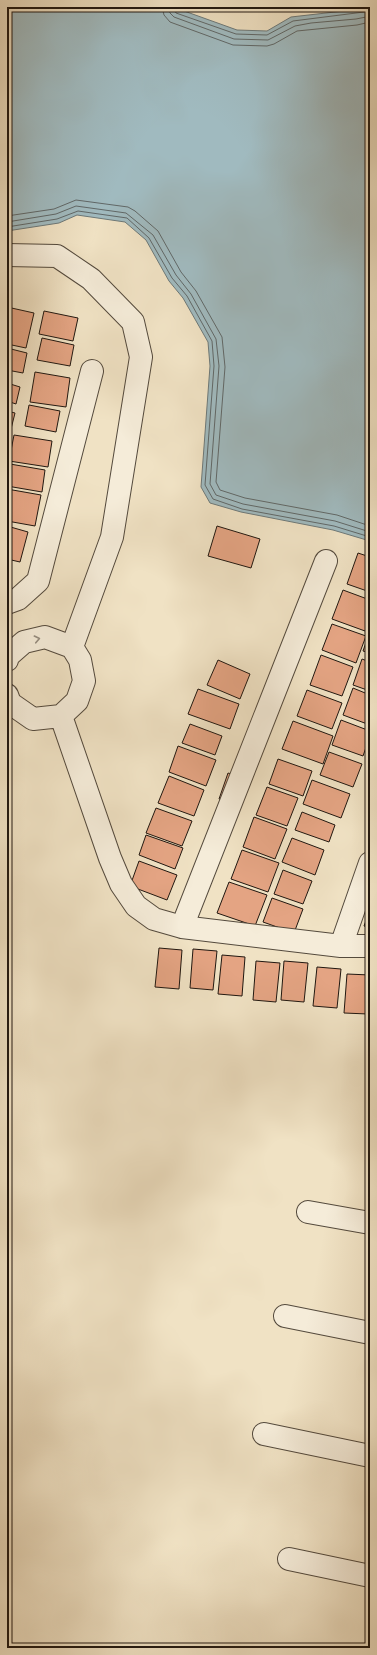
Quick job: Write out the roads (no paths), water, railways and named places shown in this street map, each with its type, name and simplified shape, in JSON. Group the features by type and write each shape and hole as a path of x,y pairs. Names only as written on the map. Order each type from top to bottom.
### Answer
{"street":[{"path":"7,255 57,256 91,279 133,322 141,356 112,537 72,647"},
{"path":"7,604 18,599 38,581 92,371"},
{"path":"182,927 326,561"},
{"path":"7,660 8,656 24,642 46,637 72,647 80,660 84,681 77,702 61,716 33,718 10,703 7,695"},
{"path":"61,716 110,858 121,884 136,906 154,918 182,927 340,946 370,946"},
{"path":"340,946 370,863"},
{"path":"308,1212 370,1223"},
{"path":"285,1316 370,1333"},
{"path":"264,1434 370,1456"},
{"path":"289,1559 370,1576"}],"water":[{"path":"7,7 173,7 237,30 267,31 291,17 370,8 370,541 333,530 241,512 210,503 201,487 210,366 208,342 183,298 169,281 146,240 125,222 77,215 59,223 7,231"}]}
